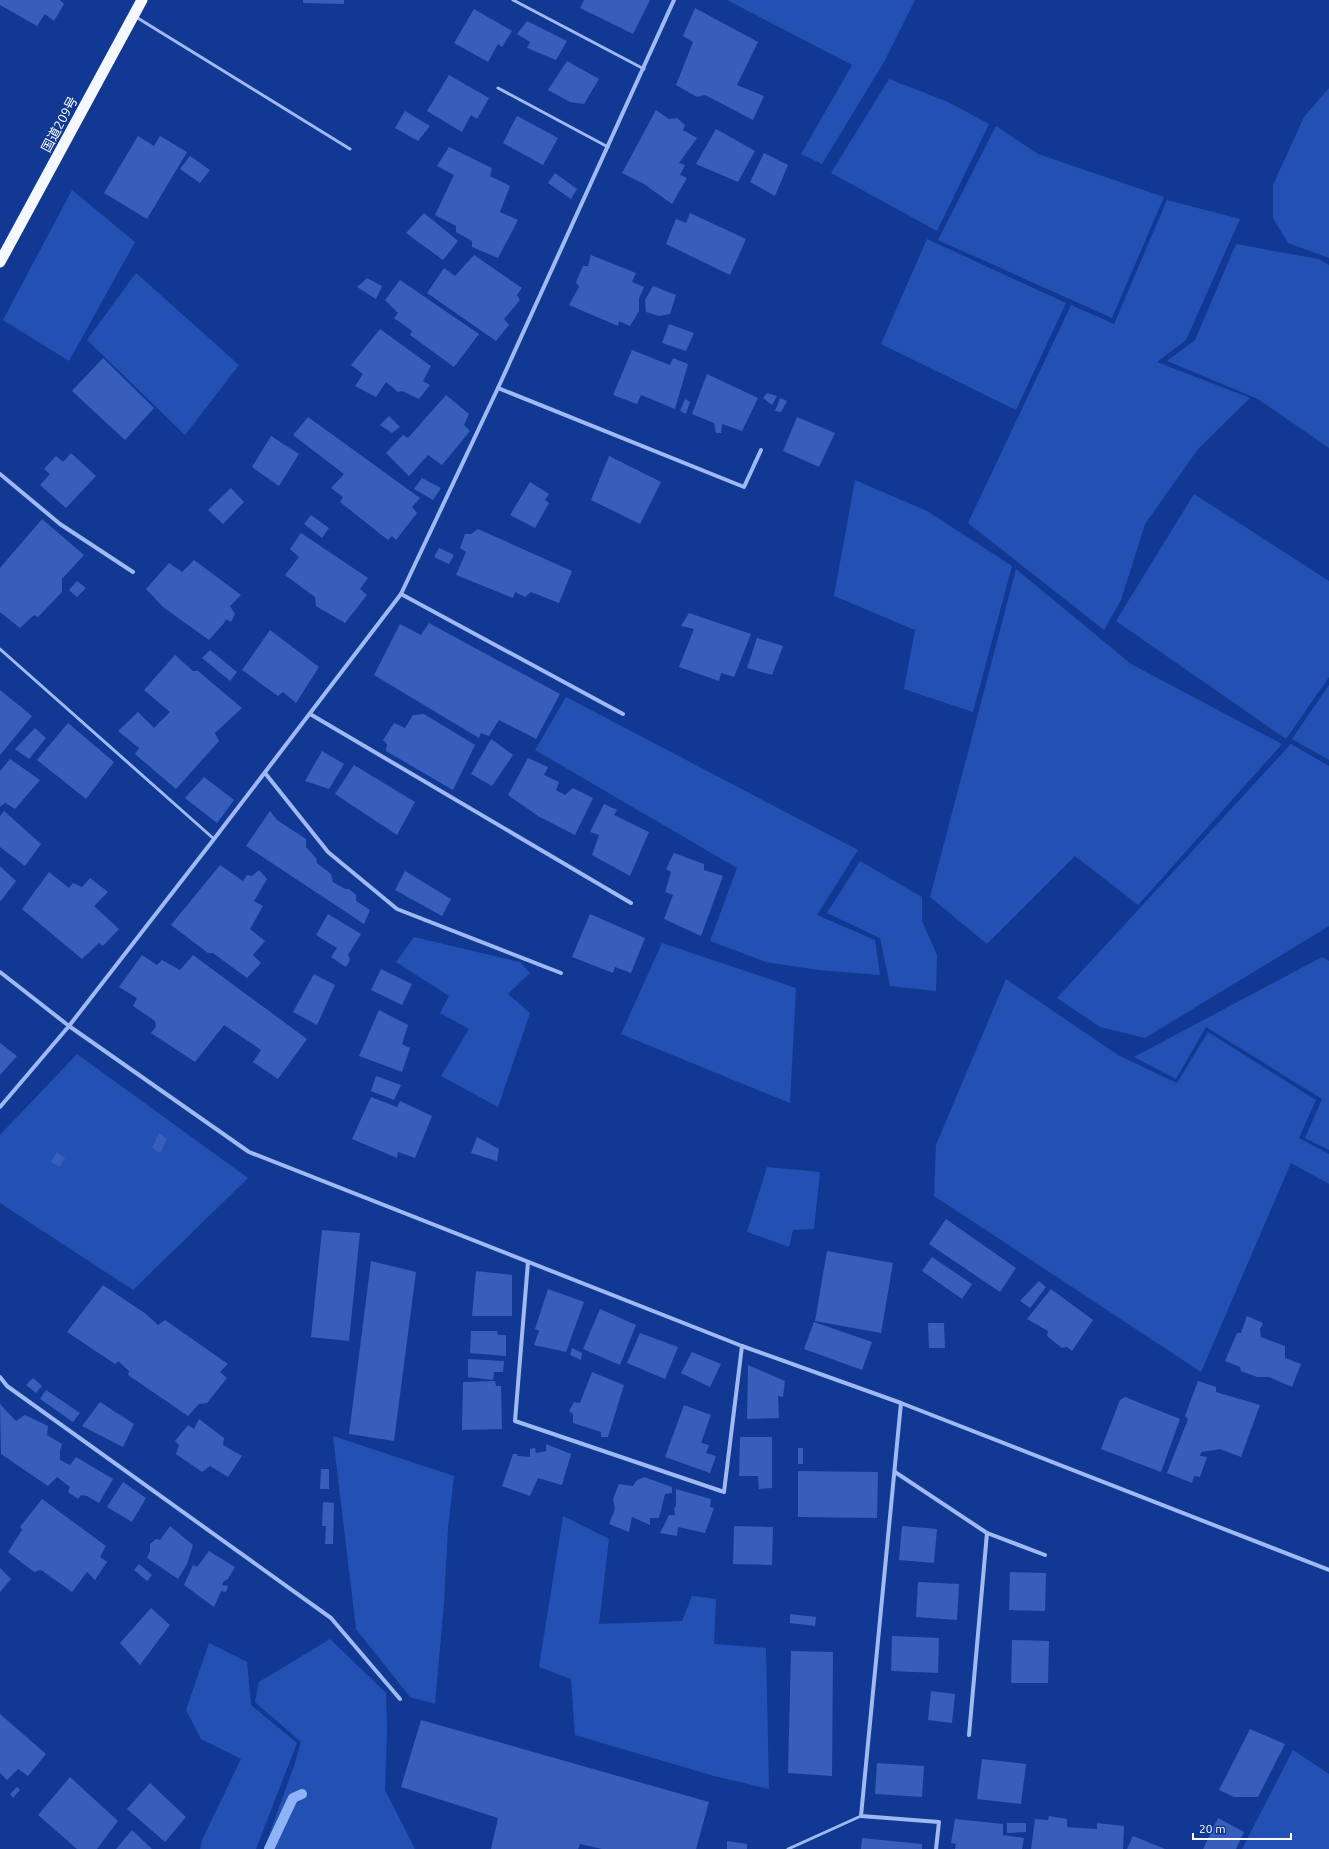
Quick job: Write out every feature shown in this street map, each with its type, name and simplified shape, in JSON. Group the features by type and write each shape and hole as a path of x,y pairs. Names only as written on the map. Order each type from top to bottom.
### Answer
{"highway":[{"name":"国道209号","path":"0,262 142,0"}],"street":[{"path":"0,1107 69,1026 401,594 498,388 674,0"},
{"path":"498,388 744,487 761,450"},
{"path":"0,474 60,524 133,572"},
{"path":"401,594 623,714"},
{"path":"310,714 631,903"},
{"path":"265,772 328,852 397,909 561,973"},
{"path":"0,972 69,1026 249,1152 742,1346 901,1403 1329,1570"},
{"path":"528,1262 515,1421 724,1492 742,1346"},
{"path":"0,1377 7,1386 331,1618 400,1699"},
{"path":"901,1403 861,1816 939,1822 936,1849"},
{"path":"895,1472 987,1533 1046,1555"},
{"path":"969,1734 987,1533"}],"lane":[{"path":"512,0 644,69"},
{"path":"134,16 350,150"},
{"path":"498,88 608,147"},
{"path":"0,649 214,839"},
{"path":"788,1849 861,1816"}],"shaded area":[{"path":"727,0 915,0 884,62 822,164 801,154 852,65"},
{"path":"889,79 948,102 989,124 937,231 831,173"},
{"path":"1329,88 1329,258 1288,243 1273,218 1273,185 1304,117"},
{"path":"996,126 1038,154 1164,197 1112,318 938,240"},
{"path":"72,190 135,242 69,361 3,320"},
{"path":"1167,200 1240,219 1186,340 1157,362 1250,398 1198,449 1145,524 1121,600 1104,630 968,523 1071,305 1114,324"},
{"path":"927,239 1066,303 1016,410 881,344"},
{"path":"1236,244 1318,259 1329,265 1329,448 1258,399 1167,361 1195,340"},
{"path":"136,273 239,365 185,435 87,340"},
{"path":"855,480 927,511 1012,566 973,712 904,689 915,630 834,596"},
{"path":"1194,494 1329,581 1329,677 1286,739 1116,621"},
{"path":"1016,569 1131,664 1282,744 1138,905 1075,856 987,944 930,897"},
{"path":"1329,685 1329,760 1292,739"},
{"path":"566,697 858,850 817,915 875,940 880,975 818,970 766,962 710,941 737,868 535,750"},
{"path":"1291,744 1329,766 1329,926 1145,1038 1100,1027 1057,998"},
{"path":"860,861 922,897 922,921 937,955 936,991 890,986 880,938 827,913"},
{"path":"414,937 520,962 530,973 508,994 530,1013 498,1107 441,1076 469,1029 440,1013 449,996 396,962"},
{"path":"662,943 796,988 790,1103 621,1034"},
{"path":"1322,957 1329,961 1329,1150 1305,1138 1322,1099 1206,1027 1176,1079 1134,1057"},
{"path":"1006,979 1118,1055 1177,1083 1208,1032 1316,1100 1299,1138 1329,1154 1329,1184 1291,1163 1201,1372 934,1196 936,1145"},
{"path":"77,1054 248,1178 133,1290 0,1203 0,1135"},
{"path":"767,1167 820,1172 814,1229 793,1230 789,1247 747,1232"},
{"path":"333,1436 454,1476 448,1528 444,1603 435,1704 410,1697 356,1629"},
{"path":"563,1516 609,1539 599,1624 682,1621 692,1596 716,1599 714,1644 766,1648 769,1789 714,1776 575,1735 571,1679 539,1667"},
{"path":"330,1639 386,1693 387,1731 385,1790 415,1849 264,1849 294,1766 301,1742 255,1702 259,1682"},
{"path":"209,1643 247,1662 251,1705 297,1743 256,1849 200,1849 202,1840 241,1759 201,1739 186,1710"},
{"path":"1293,1750 1329,1774 1329,1849 1242,1849"}],"building":[{"path":"0,0 60,0 64,4 54,21 45,14 37,26 0,5"},
{"path":"303,0 344,0 344,4 303,3"},
{"path":"584,0 650,0 633,34 580,8"},
{"path":"695,8 758,42 737,85 764,96 753,120 705,95 697,97 676,85 693,42 683,36"},
{"path":"474,9 512,31 502,47 498,44 488,62 454,43"},
{"path":"527,21 567,41 556,60 527,48 530,42 517,34"},
{"path":"567,61 599,79 584,104 570,102 548,90"},
{"path":"449,75 489,98 477,119 471,115 462,132 427,111"},
{"path":"656,110 669,119 677,118 685,125 683,130 697,138 679,163 685,165 680,175 687,178 672,204 644,184 622,173"},
{"path":"405,111 430,126 418,141 395,128"},
{"path":"517,116 558,138 543,165 503,143"},
{"path":"716,129 755,151 738,182 696,164"},
{"path":"138,136 154,146 160,136 187,152 147,219 104,193"},
{"path":"449,147 492,168 490,176 510,186 500,212 518,220 498,258 472,247 472,241 456,232 456,226 435,215 454,175 437,166"},
{"path":"764,153 788,165 775,196 750,182"},
{"path":"190,156 210,170 200,183 180,169"},
{"path":"555,173 577,189 571,199 548,183"},
{"path":"424,213 458,241 443,260 406,233"},
{"path":"690,213 746,239 730,275 666,244 676,219 686,223"},
{"path":"474,255 522,288 517,295 520,300 504,319 509,325 496,341 427,293 444,268 455,276"},
{"path":"591,255 636,273 632,282 644,287 639,298 639,311 630,326 619,321 618,326 569,305 579,287 576,282 583,266 588,266"},
{"path":"367,278 382,286 376,299 357,287"},
{"path":"400,280 479,334 454,367 410,335 412,331 394,318 398,313 385,300"},
{"path":"653,286 676,295 670,314 659,316 646,312 645,300"},
{"path":"669,324 694,333 686,351 662,343"},
{"path":"380,329 431,366 423,381 430,385 419,399 402,391 398,392 386,382 376,397 355,386 363,374 351,365"},
{"path":"632,350 670,365 673,358 688,364 675,409 641,395 637,404 613,395"},
{"path":"103,358 154,408 125,440 72,391"},
{"path":"707,374 758,398 742,431 722,424 721,433 716,433 714,423 692,414"},
{"path":"767,393 777,396 772,405 763,398"},
{"path":"446,395 469,414 464,425 470,431 442,465 428,455 409,476 386,453 403,435 408,438"},
{"path":"780,398 787,401 781,412 775,411"},
{"path":"685,399 690,402 686,414 680,411"},
{"path":"389,416 400,427 392,433 380,425"},
{"path":"308,417 420,498 412,507 417,513 396,540 392,536 388,540 340,502 343,497 331,488 344,474 293,435"},
{"path":"797,417 835,433 819,467 783,451"},
{"path":"271,436 299,454 279,486 252,467"},
{"path":"71,453 96,476 66,508 40,485 50,474 44,469 56,456 63,462"},
{"path":"609,456 661,482 640,524 591,500"},
{"path":"422,478 441,488 433,500 414,489"},
{"path":"530,482 549,494 545,500 549,503 535,528 510,515"},
{"path":"231,488 244,502 223,524 208,510"},
{"path":"311,515 329,528 322,538 304,524"},
{"path":"42,519 84,555 62,579 62,592 38,617 34,615 20,628 0,612 0,568"},
{"path":"478,529 572,571 559,603 531,592 525,597 515,592 513,598 456,575 466,552 460,548 465,534 471,534"},
{"path":"301,533 368,578 360,589 367,595 345,623 316,606 315,597 285,575 299,557 290,549"},
{"path":"439,548 454,555 449,564 434,557"},
{"path":"194,560 241,595 230,606 235,614 231,622 226,619 209,640 163,607 146,589 169,563 182,572"},
{"path":"77,581 86,588 77,597 69,590"},
{"path":"689,613 751,634 734,677 721,673 719,681 679,667 694,629 681,626"},
{"path":"429,623 560,694 536,739 499,720 489,736 481,733 479,738 374,675 400,624 421,635"},
{"path":"270,630 319,667 296,703 283,692 278,696 242,670"},
{"path":"757,638 783,646 772,675 747,668"},
{"path":"210,650 237,672 230,681 202,658"},
{"path":"175,655 193,671 198,671 242,708 215,733 219,741 176,789 135,754 139,748 118,731 138,712 154,728 170,712 144,690"},
{"path":"0,690 32,716 0,755"},
{"path":"424,714 475,745 453,790 386,751 387,744 383,740 394,723 405,728 413,715"},
{"path":"68,723 114,762 86,799 37,760"},
{"path":"35,728 46,738 29,759 15,749"},
{"path":"491,739 513,755 492,786 471,774"},
{"path":"322,751 344,764 329,789 305,781"},
{"path":"528,758 548,767 544,775 559,782 556,790 565,795 573,788 593,798 575,835 538,816 508,795"},
{"path":"10,759 40,780 15,809 5,803 0,807 0,771"},
{"path":"354,765 415,802 397,835 335,794"},
{"path":"204,777 234,800 217,823 185,798"},
{"path":"604,804 617,810 614,815 649,832 630,876 592,855 599,835 590,832"},
{"path":"4,811 41,844 25,866 0,847 0,816"},
{"path":"270,811 277,820 306,839 306,847 316,858 317,863 331,874 333,882 345,889 349,889 356,895 356,901 370,910 364,924 246,846"},
{"path":"674,853 704,864 704,870 723,876 701,936 664,919 673,895 665,892 671,872 666,869"},
{"path":"220,865 243,881 247,875 252,876 259,870 267,879 254,901 263,906 250,929 265,941 253,955 261,963 247,978 213,953 208,953 171,925"},
{"path":"0,866 16,881 0,902"},
{"path":"405,871 451,899 442,916 395,890"},
{"path":"49,872 69,888 73,883 82,887 90,878 108,892 94,906 119,929 103,946 99,943 82,959 22,909"},
{"path":"328,914 361,934 348,955 350,960 346,967 331,957 337,948 316,935"},
{"path":"590,914 645,938 631,973 615,967 613,973 572,957"},
{"path":"142,955 157,965 162,960 180,970 193,955 307,1039 278,1079 253,1062 261,1050 224,1025 195,1062 151,1033 156,1027 155,1021 133,1006 137,998 119,987"},
{"path":"381,969 412,984 402,1005 371,990"},
{"path":"314,974 335,985 317,1025 293,1012"},
{"path":"379,1010 408,1025 402,1044 410,1048 402,1072 359,1056"},
{"path":"0,1043 17,1056 0,1075"},
{"path":"376,1076 401,1085 394,1100 371,1091"},
{"path":"371,1097 397,1107 400,1101 432,1116 415,1158 398,1152 397,1158 352,1139"},
{"path":"159,1133 167,1139 160,1153 152,1148"},
{"path":"477,1137 499,1149 497,1161 471,1153"},
{"path":"57,1152 65,1158 60,1167 51,1162"},
{"path":"946,1219 1016,1268 1000,1292 929,1244"},
{"path":"322,1230 360,1233 349,1341 311,1337"},
{"path":"827,1251 893,1263 881,1333 815,1321"},
{"path":"932,1257 972,1284 962,1299 922,1271"},
{"path":"371,1261 416,1272 394,1441 349,1434"},
{"path":"476,1271 512,1275 512,1316 472,1316"},
{"path":"1039,1281 1046,1287 1030,1308 1020,1301"},
{"path":"103,1285 146,1314 158,1325 165,1320 228,1364 220,1372 227,1378 207,1403 199,1404 188,1416 128,1375 129,1371 118,1361 115,1364 67,1332"},
{"path":"548,1289 584,1302 566,1352 534,1345 539,1331 535,1329"},
{"path":"1051,1289 1093,1320 1072,1351 1067,1347 1062,1348 1047,1336 1048,1331 1027,1319"},
{"path":"600,1309 636,1325 620,1365 583,1349"},
{"path":"1247,1316 1263,1323 1260,1329 1261,1337 1285,1346 1285,1358 1301,1364 1292,1387 1269,1377 1257,1377 1241,1371 1240,1367 1225,1361 1237,1333 1241,1333"},
{"path":"814,1322 872,1342 862,1370 804,1349"},
{"path":"928,1323 944,1323 945,1348 929,1348"},
{"path":"471,1331 497,1331 498,1335 506,1335 506,1356 470,1353"},
{"path":"640,1333 678,1347 665,1379 627,1363"},
{"path":"572,1348 582,1353 581,1360 570,1355"},
{"path":"692,1352 721,1364 710,1387 681,1373"},
{"path":"468,1359 504,1361 503,1372 494,1372 493,1380 468,1377"},
{"path":"748,1365 785,1381 783,1397 778,1396 779,1418 747,1419"},
{"path":"592,1372 624,1385 608,1437 601,1437 601,1432 573,1423 573,1414 569,1411 574,1402 580,1403"},
{"path":"33,1378 42,1386 36,1393 26,1385"},
{"path":"495,1381 496,1386 501,1386 502,1429 462,1430 463,1382"},
{"path":"1198,1381 1216,1387 1216,1392 1260,1405 1241,1457 1220,1449 1201,1452 1200,1456 1207,1457 1200,1477 1194,1476 1192,1483 1167,1473 1188,1419 1185,1416"},
{"path":"46,1390 80,1413 73,1422 40,1399"},
{"path":"1125,1397 1180,1419 1161,1472 1101,1449 1120,1400"},
{"path":"100,1402 134,1424 123,1447 82,1426"},
{"path":"0,1404 16,1421 25,1415 48,1426 47,1435 62,1444 60,1460 70,1465 76,1457 113,1479 99,1503 87,1496 81,1495 78,1499 68,1492 70,1487 57,1477 48,1486 1,1454"},
{"path":"684,1405 711,1415 701,1443 709,1445 706,1453 716,1456 710,1473 665,1457"},
{"path":"199,1419 224,1438 223,1445 242,1456 228,1477 210,1466 202,1472 176,1454 179,1445 175,1441 188,1425 194,1429"},
{"path":"740,1437 772,1437 772,1488 759,1489 758,1476 739,1476"},
{"path":"546,1444 571,1454 562,1485 538,1478 530,1496 502,1486 513,1454 530,1457 530,1449 535,1448 536,1453 546,1451"},
{"path":"798,1448 803,1448 803,1464 798,1464"},
{"path":"321,1469 329,1469 329,1489 320,1489"},
{"path":"798,1471 878,1472 877,1518 798,1517"},
{"path":"644,1477 672,1487 672,1493 665,1494 659,1518 650,1518 650,1525 632,1517 629,1532 609,1524 615,1509 613,1499 619,1484 633,1486 636,1481"},
{"path":"123,1482 146,1498 132,1522 107,1507"},
{"path":"676,1489 711,1499 710,1507 714,1508 705,1533 678,1527 677,1536 660,1533 669,1515 675,1515 674,1508 676,1506"},
{"path":"42,1499 106,1546 100,1557 107,1562 95,1580 87,1572 72,1592 41,1570 34,1572 8,1552 22,1530 20,1527"},
{"path":"323,1502 334,1503 333,1544 325,1544 326,1526 322,1526"},
{"path":"170,1526 193,1545 187,1564 178,1579 147,1558 150,1551 150,1544 156,1539 160,1540"},
{"path":"734,1526 773,1527 772,1565 733,1564"},
{"path":"902,1526 937,1529 934,1563 899,1560"},
{"path":"209,1551 235,1567 228,1579 223,1582 222,1585 228,1586 226,1592 221,1591 214,1607 184,1585 193,1565 197,1567"},
{"path":"139,1564 152,1575 147,1581 134,1570"},
{"path":"0,1568 11,1579 0,1592"},
{"path":"1010,1572 1046,1573 1045,1611 1009,1610"},
{"path":"918,1582 959,1584 957,1620 916,1617"},
{"path":"151,1608 170,1625 140,1665 120,1643"},
{"path":"790,1614 816,1617 815,1626 790,1623"},
{"path":"892,1636 939,1638 938,1673 891,1671"},
{"path":"1012,1640 1049,1641 1048,1683 1011,1683"},
{"path":"791,1651 833,1652 832,1776 788,1773"},
{"path":"931,1691 955,1694 952,1723 928,1720"},
{"path":"0,1714 46,1754 28,1776 18,1769 7,1780 0,1773"},
{"path":"421,1720 709,1802 696,1849 602,1849 580,1844 578,1849 491,1849 498,1818 401,1787"},
{"path":"1250,1729 1285,1744 1258,1797 1234,1797 1219,1790"},
{"path":"982,1759 1026,1764 1021,1804 977,1799"},
{"path":"877,1763 924,1766 922,1797 875,1794"},
{"path":"70,1777 118,1821 97,1849 77,1849 38,1815"},
{"path":"150,1783 186,1817 165,1842 127,1809"},
{"path":"17,1787 20,1790 13,1798 10,1794"},
{"path":"1049,1816 1067,1819 1067,1827 1097,1829 1097,1823 1124,1826 1123,1849 1031,1849 1035,1819 1048,1820"},
{"path":"1218,1818 1244,1832 1236,1849 1203,1849"},
{"path":"955,1819 1003,1824 1003,1835 1024,1838 1022,1849 955,1849 956,1844 951,1843"},
{"path":"1007,1823 1026,1823 1026,1832 1007,1833"},
{"path":"132,1830 152,1849 116,1849"},
{"path":"1133,1836 1165,1849 1127,1849"},
{"path":"862,1838 922,1844 922,1849 861,1849"},
{"path":"727,1841 747,1844 747,1849 727,1849"}],"waterway":[{"path":"269,1849 293,1798 302,1794"}]}
